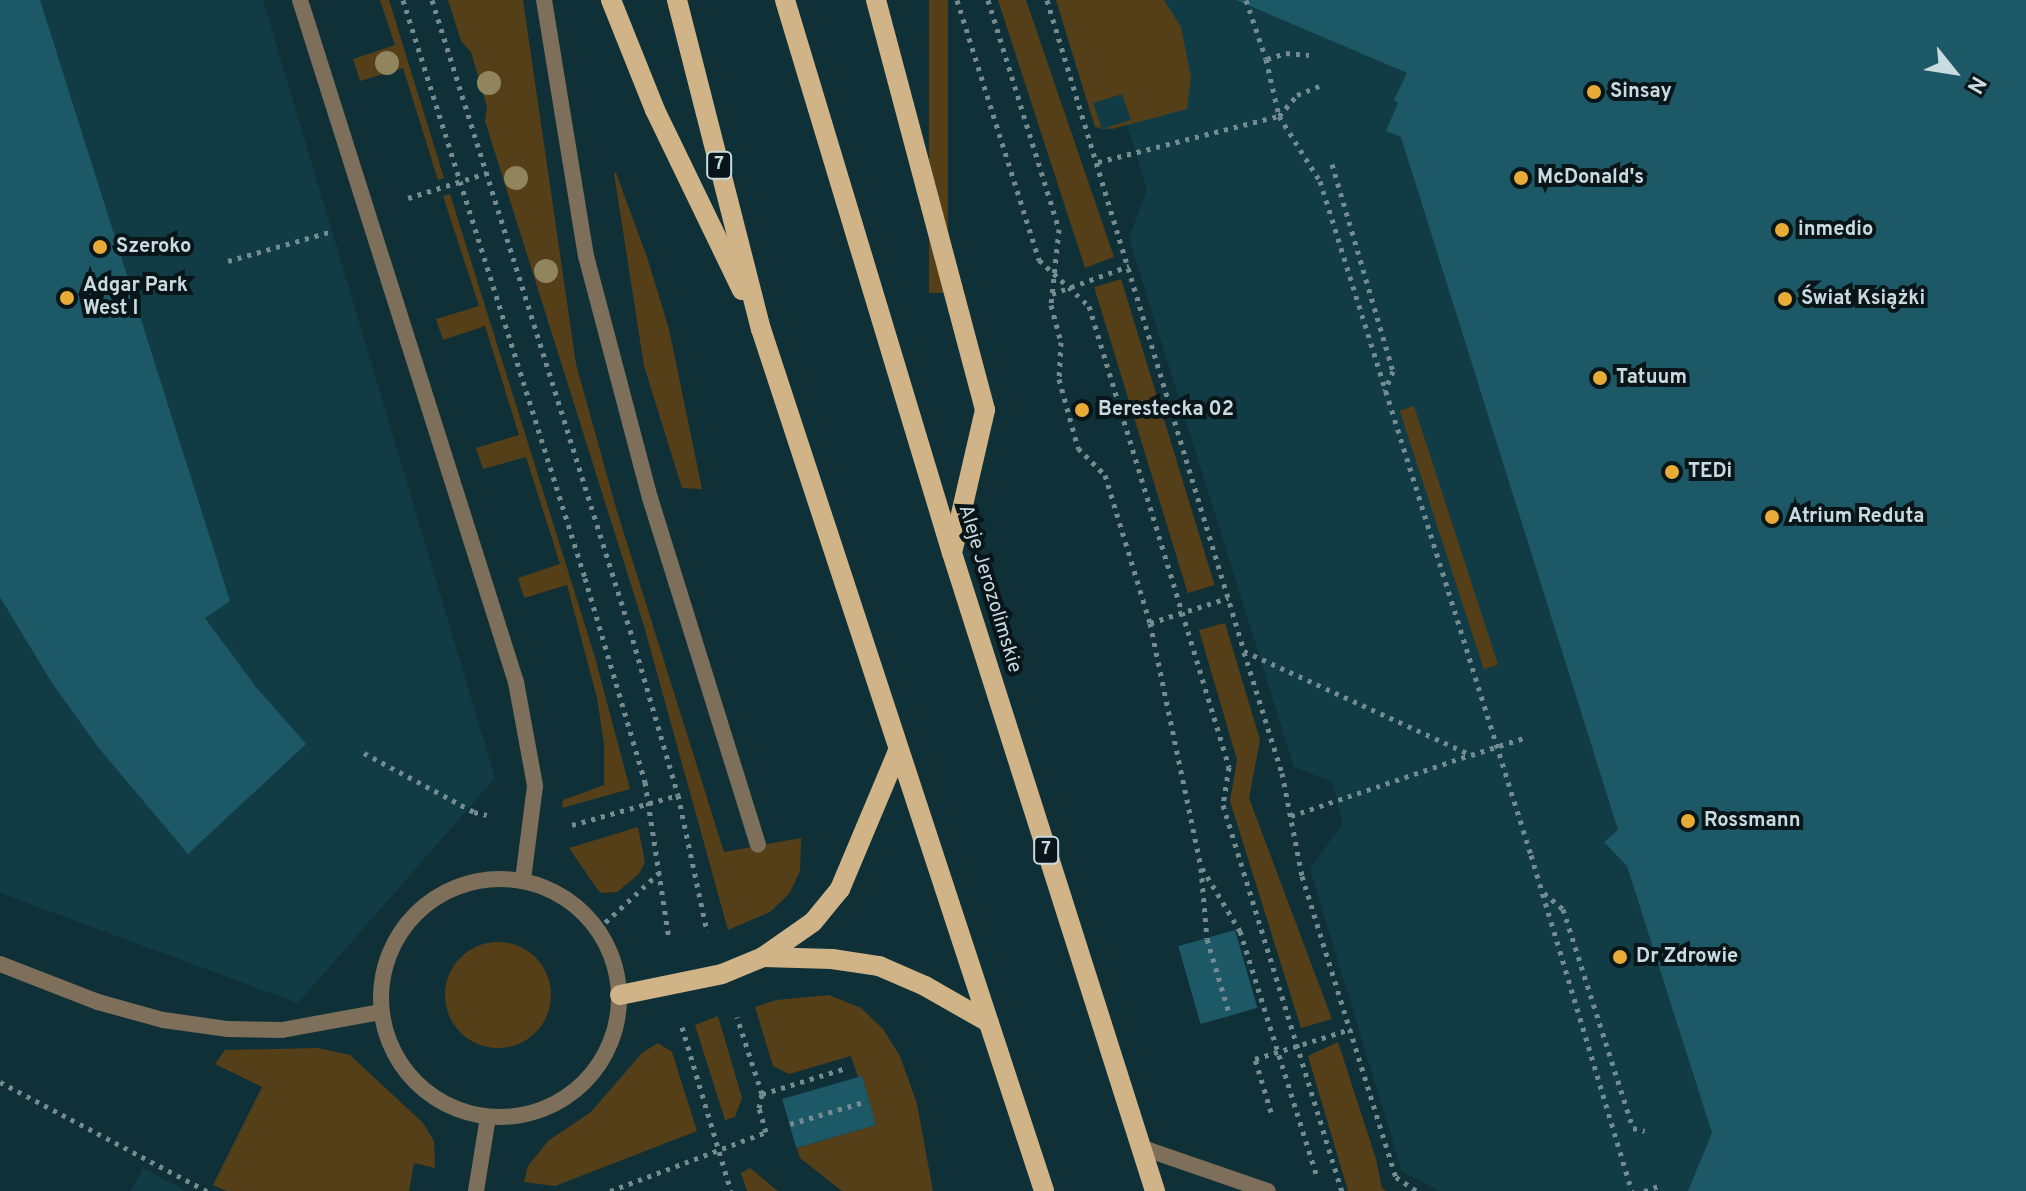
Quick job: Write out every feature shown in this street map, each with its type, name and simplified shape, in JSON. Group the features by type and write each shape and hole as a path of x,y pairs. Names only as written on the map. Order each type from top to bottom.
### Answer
{"main road":[{"path":"611,0 655,110 761,329"},
{"name":"7","path":"677,0 761,329 1044,1191"},
{"name":"Aleje Jerozolimskie","path":"785,0 952,553 1155,1191"},
{"path":"876,0 985,410 952,553"},
{"path":"620,995 699,980 763,957 813,922 840,889 898,751"},
{"path":"763,957 832,959 879,966 925,986 988,1022"}],"street":[{"path":"300,0 516,682 535,786 523,880"},
{"path":"544,0 586,256 650,498 758,845"},
{"path":"495,878 523,880 566,898 598,929 610,950 620,995 617,1024 607,1051 591,1075 570,1094 545,1109 488,1117 438,1100 416,1083 399,1062 381,1012 381,983 388,956 419,910 467,883 495,878"},
{"path":"0,964 98,1002 163,1020 228,1029 282,1030 381,1012"},
{"path":"476,1191 488,1117"},
{"path":"1140,1147 1268,1191"}],"path":[{"path":"403,0 585,578 649,804 670,946"},
{"path":"432,0 630,630 678,795 708,937"},
{"path":"957,0 1039,260 1089,306 1229,767 1223,805 1342,1191"},
{"path":"988,0 1059,229 1051,305 1061,342 1059,379 1078,448 1105,475 1150,623 1201,868 1207,939 1229,1013"},
{"path":"1047,0 1282,773 1302,876 1396,1177 1417,1191"},
{"path":"1246,0 1266,59 1279,116 1320,181 1542,891 1632,1191"},
{"path":"1266,59 1286,53 1309,55"},
{"path":"1098,162 1279,116 1297,95 1319,86"},
{"path":"1332,164 1393,371 1385,391"},
{"path":"1052,294 1129,266"},
{"path":"1150,623 1228,598"},
{"path":"1244,651 1471,755"},
{"path":"1290,816 1524,738"},
{"path":"649,804 678,795"},
{"path":"1201,868 1240,931 1317,1177"},
{"path":"598,929 660,873"},
{"path":"1542,891 1563,909 1633,1128 1645,1131"},
{"path":"610,1191 766,1132 759,1108 762,1094 734,1007"},
{"path":"682,1029 731,1191"},
{"path":"1271,1112 1255,1059 1351,1029"},
{"path":"762,1094 843,1069"},
{"path":"0,1082 207,1191"},
{"path":"790,1124 864,1102"},
{"path":"1644,1191 1661,1185"}],"shaded area":[{"path":"0,0 263,0 495,778 298,1003 0,893"},
{"path":"380,0 389,0 444,178 438,180 403,68 360,81 353,59 395,45"},
{"path":"448,0 523,0 576,364 616,508 724,852 801,838 800,871 789,894 770,912 728,930 644,626 485,121 487,107 471,52 461,41"},
{"path":"929,0 948,0 948,293 929,293"},
{"path":"998,0 1026,0 1114,257 1085,268"},
{"name":"Atrium Reduta","path":"1056,0 2026,0 2026,1191 1440,1191 1402,1171 1310,869 1343,823 1332,782 1294,767 1129,238 1147,189 1127,125 1102,130 1095,127"},
{"path":"1056,0 1164,0 1181,27 1191,77 1187,109 1112,129 1105,128 1131,120 1122,94 1093,103 1102,128 1095,127"},
{"path":"614,173 647,257 669,329 702,489 682,488 644,366"},
{"path":"450,194 594,654 630,789 562,808 563,800 604,785 604,744 597,698 567,585 524,598 518,578 560,564 526,457 483,469 476,448 519,435 485,326 443,340 436,319 479,306 443,196"},
{"path":"1121,279 1215,585 1188,593 1094,287"},
{"path":"1414,406 1498,665 1484,669 1400,411"},
{"path":"1225,623 1260,740 1249,798 1332,1019 1301,1028 1230,801 1237,760 1199,630"},
{"path":"638,827 645,862 639,874 617,892 600,893 569,848"},
{"path":"498,942 518,946 535,958 547,975 551,995 547,1015 535,1032 518,1044 498,1048 478,1044 461,1032 449,1015 445,995 449,975 461,958 478,946"},
{"path":"829,995 861,1008 883,1029 900,1056 917,1104 933,1191 842,1191 800,1158 797,1148 876,1125 862,1076 858,1077 851,1056 789,1074 773,1066 755,1007 776,1000"},
{"path":"718,1016 742,1098 735,1117 725,1120 695,1025"},
{"path":"1338,1042 1376,1159 1382,1188 1386,1191 1348,1191 1308,1056"},
{"path":"658,1043 672,1052 697,1131 555,1186 524,1182 528,1166 548,1141 591,1112 642,1053"},
{"path":"318,1048 350,1055 423,1123 434,1141 435,1168 414,1163 409,1191 226,1191 213,1185 262,1087 215,1064 225,1050"},
{"path":"143,1168 186,1191 131,1191"},
{"path":"750,1168 778,1191 747,1191 741,1173"}],"building":[{"name":"Adgar Park West I","path":"0,0 40,0 230,601 205,618 256,687 306,744 188,854 98,747 52,683 0,597"},
{"name":"Atrium Reduta","path":"1236,0 2026,0 2026,1191 1688,1191 1712,1133 1627,866 1604,842 1618,830 1401,137 1386,131 1398,103 1394,100 1407,73"},
{"path":"1235,930 1257,1008 1201,1024 1178,946"},
{"path":"862,1076 876,1125 796,1148 782,1099"}],"place":[{"name":"Sinsay","path":"1594,92"},
{"name":"McDonald's","path":"1521,178"},
{"name":"inmedio","path":"1782,230"},
{"name":"Szeroko","path":"100,247"},
{"name":"Adgar Park West I","path":"67,298"},
{"name":"Świat Książki","path":"1785,299"},
{"name":"Tatuum","path":"1600,378"},
{"name":"Berestecka 02","path":"1082,410"},
{"name":"TEDi","path":"1672,472"},
{"name":"Atrium Reduta","path":"1772,517"},
{"name":"Rossmann","path":"1688,821"},
{"name":"Dr Zdrowie","path":"1620,957"}]}
